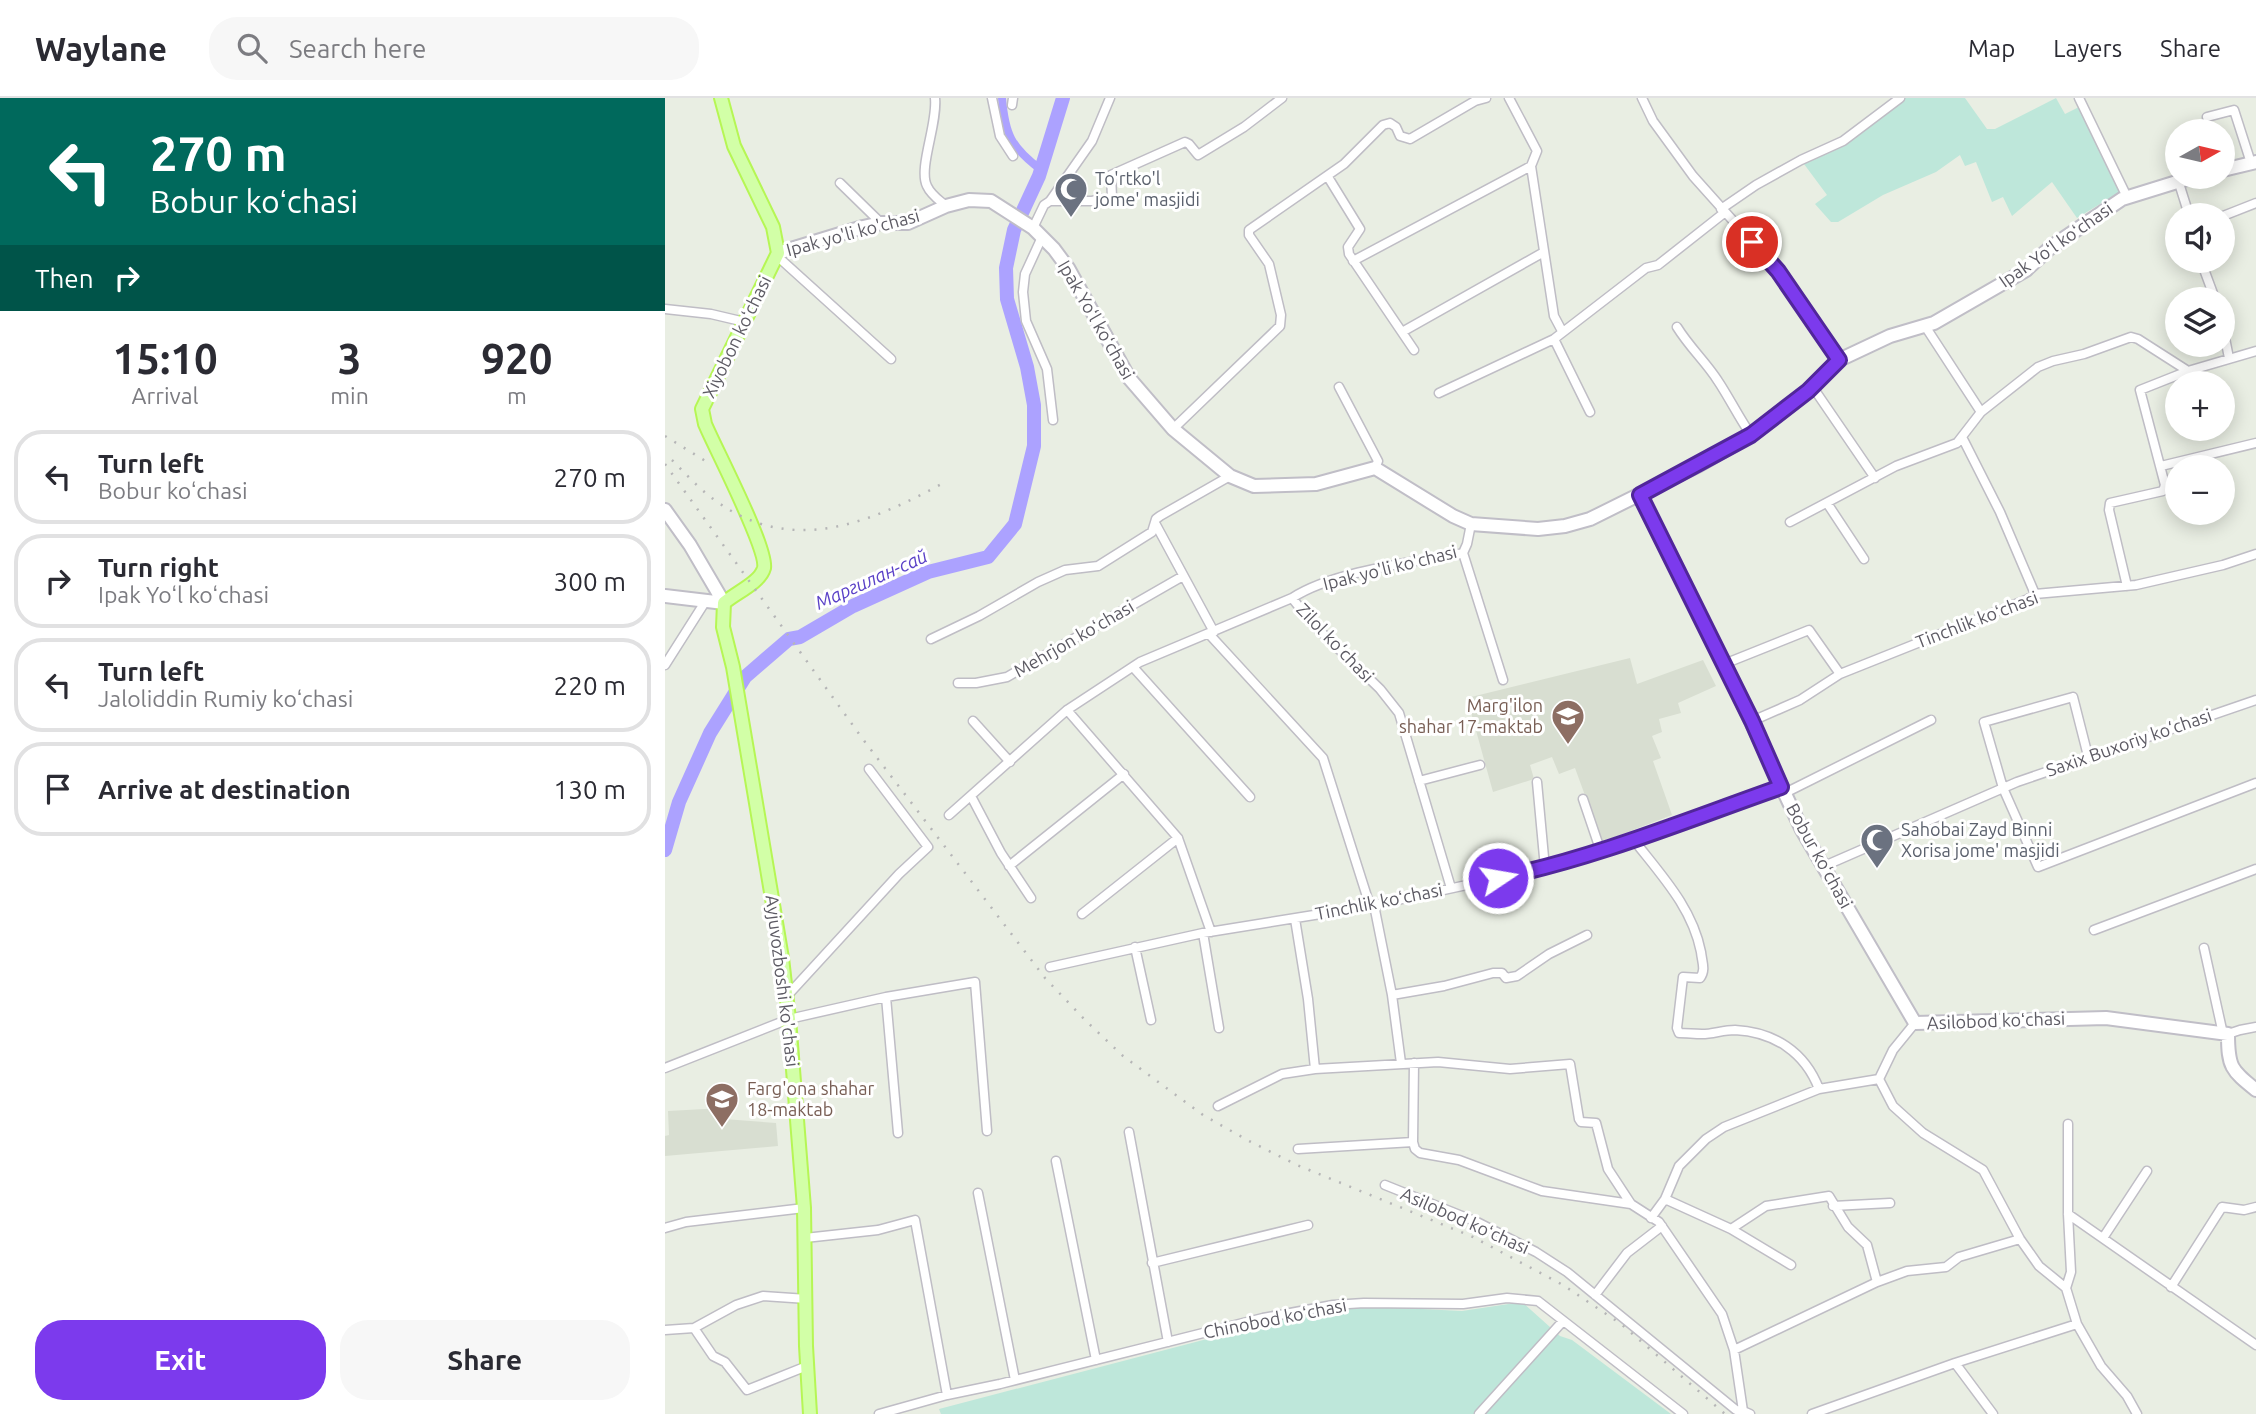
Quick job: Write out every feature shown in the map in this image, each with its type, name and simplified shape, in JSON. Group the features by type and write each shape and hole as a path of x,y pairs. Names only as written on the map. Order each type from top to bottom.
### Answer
{"main road":[{"path":"721,98 734,146 773,227 777,254"},
{"name":"Xiyobon koʻchasi","path":"724,603 760,575 764,566 759,542 705,424 702,409 777,254"},
{"name":"Ayjuvozboshi ko'chasi","path":"724,603 723,627 742,718 789,1019 804,1208 810,1414"}],"street":[{"path":"935,98 934,127 924,178 932,195 946,206"},
{"path":"992,98 1000,136 1013,156"},
{"path":"1053,420 1047,369 1026,321 1023,292 1025,274 1033,229 1044,205 1050,201 1092,141 1110,98"},
{"path":"1050,201 1092,201 1112,197 1111,175 1185,142 1198,155 1244,127 1282,98"},
{"path":"1173,429 1280,326 1281,315 1269,264 1249,230 1328,177 1383,125 1390,123 1396,127 1400,136 1410,139 1486,98"},
{"path":"1509,98 1537,151 1531,166 1554,316 1562,331"},
{"path":"1642,98 1653,121 1693,176 1778,271 1839,360"},
{"path":"1439,393 1554,339 1646,268 1658,265 1756,185 1843,141 1900,98"},
{"path":"2079,98 2127,197"},
{"path":"2207,117 2234,110 2253,163 2235,167"},
{"path":"1353,261 1531,166"},
{"path":"1328,177 1360,229 1348,247 1353,261 1414,350"},
{"path":"840,183 881,223"},
{"name":"Ipak Yoʻl koʻchasi","path":"1007,211 1033,229 1068,268 1129,378 1173,429 1230,476 1254,486 1317,484 1375,468 1453,516 1471,524 1538,529 1565,526 1590,519 1751,435 1775,418 1839,360 1890,336 1934,323 2026,270 2052,247 2127,197 2165,184"},
{"name":"Ipak yo'li ko'chasi","path":"777,254 881,223 908,223 946,206 981,199 991,201 1007,211"},
{"path":"2235,211 2256,203"},
{"path":"1402,331 1544,252"},
{"path":"777,254 891,359"},
{"path":"665,309 711,314 744,322"},
{"path":"1925,326 1981,412"},
{"path":"1677,327 1688,346 1718,381 1751,435"},
{"path":"1790,522 1918,457 1957,443 1981,412 2038,367 2131,337 2188,371 2256,351"},
{"path":"1554,339 1590,412"},
{"path":"2127,586 2109,506 2113,502 2163,491 2165,485 2161,466 2140,390 2165,380"},
{"path":"1812,386 1875,478"},
{"path":"1339,387 1378,461 1375,468"},
{"path":"1962,437 2000,512 2035,594"},
{"path":"2161,466 2256,443"},
{"path":"931,639 1065,570 1098,566 1152,532 1154,523 1160,516 1230,476"},
{"name":"Bobur koʻchasi","path":"1640,495 1822,867 1915,1023"},
{"path":"1827,503 1864,559"},
{"path":"665,510 690,545 724,603"},
{"path":"1154,523 1212,633 1323,758 1372,905 1392,995 1401,1063"},
{"name":"Ipak yo'li ko'chasi","path":"1292,598 1303,591 1364,571 1463,553 1471,524"},
{"path":"1463,553 1503,680"},
{"name":"Tinchlik koʻchasi","path":"1752,721 1800,700 1840,674 2035,594 2127,586 2223,565 2256,554"},
{"name":"Mehrjon koʻchasi","path":"958,683 976,683 1007,677 1183,576"},
{"path":"665,596 724,603"},
{"name":"Zilol ko‘chasi","path":"949,815 1067,710 1133,667 1292,598 1312,623 1380,690 1399,713 1451,888"},
{"path":"665,665 705,602"},
{"path":"1724,664 1808,630 1840,674"},
{"path":"1133,667 1250,797"},
{"path":"2088,756 2073,697 1984,722 2003,788 2038,867 2256,783"},
{"name":"Saxix Buxoriy ko‘chasi","path":"1822,867 2003,788 2088,756 2256,700"},
{"path":"1067,710 1104,756 1124,774 1178,838 1207,932 1219,1028"},
{"name":"Tinchlik koʻchasi","path":"1051,967 1207,932 1372,905 1545,868 1601,852 1783,790 1931,720"},
{"path":"973,721 1010,762"},
{"path":"1419,781 1480,765"},
{"path":"786,996 899,874 928,847 869,769"},
{"path":"1009,866 1124,774"},
{"path":"1537,782 1545,868"},
{"path":"971,796 1009,866 1031,898"},
{"path":"1583,799 1601,852"},
{"path":"1082,914 1178,838"},
{"path":"1633,839 1682,903 1697,934 1704,969 1700,978 1683,977 1677,1028 1679,1032 1703,1034 1734,1030 1776,1038 1789,1047 1812,1071 1819,1089"},
{"path":"2094,930 2256,869"},
{"path":"1295,919 1308,999 1315,1069"},
{"path":"1392,995 1444,986 1493,973 1502,973 1506,978 1517,976 1549,954 1587,935"},
{"path":"1135,947 1151,1020"},
{"path":"2204,948 2226,1034 2228,1059 2240,1077 2256,1090"},
{"path":"665,1069 789,1019 885,997 975,982 987,1130"},
{"path":"885,997 898,1133"},
{"name":"Asilobod koʻchasi","path":"1879,1079 1893,1050 1915,1023 2106,1018 2226,1034 2256,1027"},
{"name":"Asilobod koʻchasi","path":"1218,1106 1282,1074 1315,1069 1437,1062 1510,1069 1570,1064 1579,1119 1581,1122 1596,1123 1608,1170 1631,1204 1662,1226 1722,1314 1734,1350 1747,1413 1736,1410 1567,1272 1510,1237 1385,1185"},
{"path":"1298,1149 1413,1142 1414,1063"},
{"path":"1651,1218 1665,1199 1679,1167 1706,1139 1724,1127 1819,1089 1879,1079 1893,1106 1923,1133 1983,1170 2020,1239 2039,1266 2066,1288 2077,1324 2101,1366 2127,1396 2137,1414"},
{"path":"2066,1288 2071,1272 2068,1124"},
{"path":"1129,1132 1168,1342"},
{"name":"Asilobod koʻchasi","path":"1413,1142 1420,1153 1459,1160 1542,1191 1631,1204"},
{"path":"1056,1161 1096,1360"},
{"path":"2103,1238 2147,1171"},
{"path":"978,1194 1015,1380"},
{"path":"1731,1229 1766,1206 1829,1196 1848,1227 1867,1245 1877,1282"},
{"path":"1665,1199 1731,1229 1791,1265"},
{"path":"1833,1206 1890,1203"},
{"path":"2171,1287 2223,1207 2244,1210 2256,1207"},
{"path":"665,1228 687,1222 804,1208"},
{"path":"2068,1214 2256,1345"},
{"path":"805,1238 878,1230 915,1220 947,1395"},
{"path":"1152,1263 1308,1225"},
{"path":"1595,1294 1627,1253 1662,1226"},
{"path":"1734,1350 1907,1270 1946,1268 1959,1257 2020,1239"},
{"path":"665,1329 694,1328 736,1305 762,1296 807,1299"},
{"name":"Chinobod koʻchasi","path":"880,1414 947,1395 1263,1318 1333,1305 1462,1304 1507,1298 1538,1301 1683,1414"},
{"path":"1479,1414 1563,1321"},
{"path":"1812,1414 1955,1363 2077,1324"},
{"path":"694,1328 713,1356 725,1362 747,1390 807,1366"},
{"path":"1955,1363 1993,1414"}],"shaded area":[{"path":"1903,98 1965,98 1987,129 1995,129 2056,98 2065,114 2081,106 2121,186 2118,193 2077,218 2052,182 2012,216 2003,197 1992,202 1976,162 1965,166 1960,155 1936,172 1883,195 1838,222 1831,222 1815,204 1827,195 1804,164 1840,148"},
{"name":"Marg'ilon shahar 17-maktab","path":"1630,658 1637,684 1703,660 1716,686 1678,703 1681,713 1659,719 1662,732 1652,736 1661,758 1653,761 1672,815 1602,842 1575,768 1559,774 1552,757 1530,765 1534,779 1493,792 1467,698"},
{"name":"Farg'ona shahar 18-maktab","path":"723,1108 724,1119 776,1123 778,1146 665,1156 665,1136 669,1135 668,1111"},
{"path":"1522,1302 1560,1336 1572,1340 1671,1414 941,1414 939,1409 1299,1315 1361,1306 1462,1311"}],"waterway":[{"path":"1002,98 1011,139 1022,154 1040,169"},
{"name":"Маргилан-сай","path":"665,850 679,802 710,733 745,677 789,639 800,637 853,606 928,572 988,557 1015,524 1034,446 1034,405 1027,367 1007,299 1006,268 1014,230 1039,176 1063,98"}],"railway":[{"path":"665,436 707,462"},
{"path":"672,460 716,501 745,518 774,527 803,530 861,520 947,481"},
{"path":"665,464 862,738 1045,978 1123,1056 1203,1115 1249,1141 1297,1165 1473,1237 1563,1285 1621,1324 1725,1414"}],"place":[{"name":"To'rtko'l jome' masjidi","path":"1071,219"},
{"name":"Marg'ilon shahar 17-maktab","path":"1568,746"},
{"name":"Sahobai Zayd Binni Xorisa jome' masjidi","path":"1877,870"},
{"name":"Farg'ona shahar 18-maktab","path":"722,1129"}],"route":[{"path":"1498,878 1601,852 1781,787 1752,721 1640,495 1751,435 1808,391 1839,360 1778,271 1752,242"}]}
